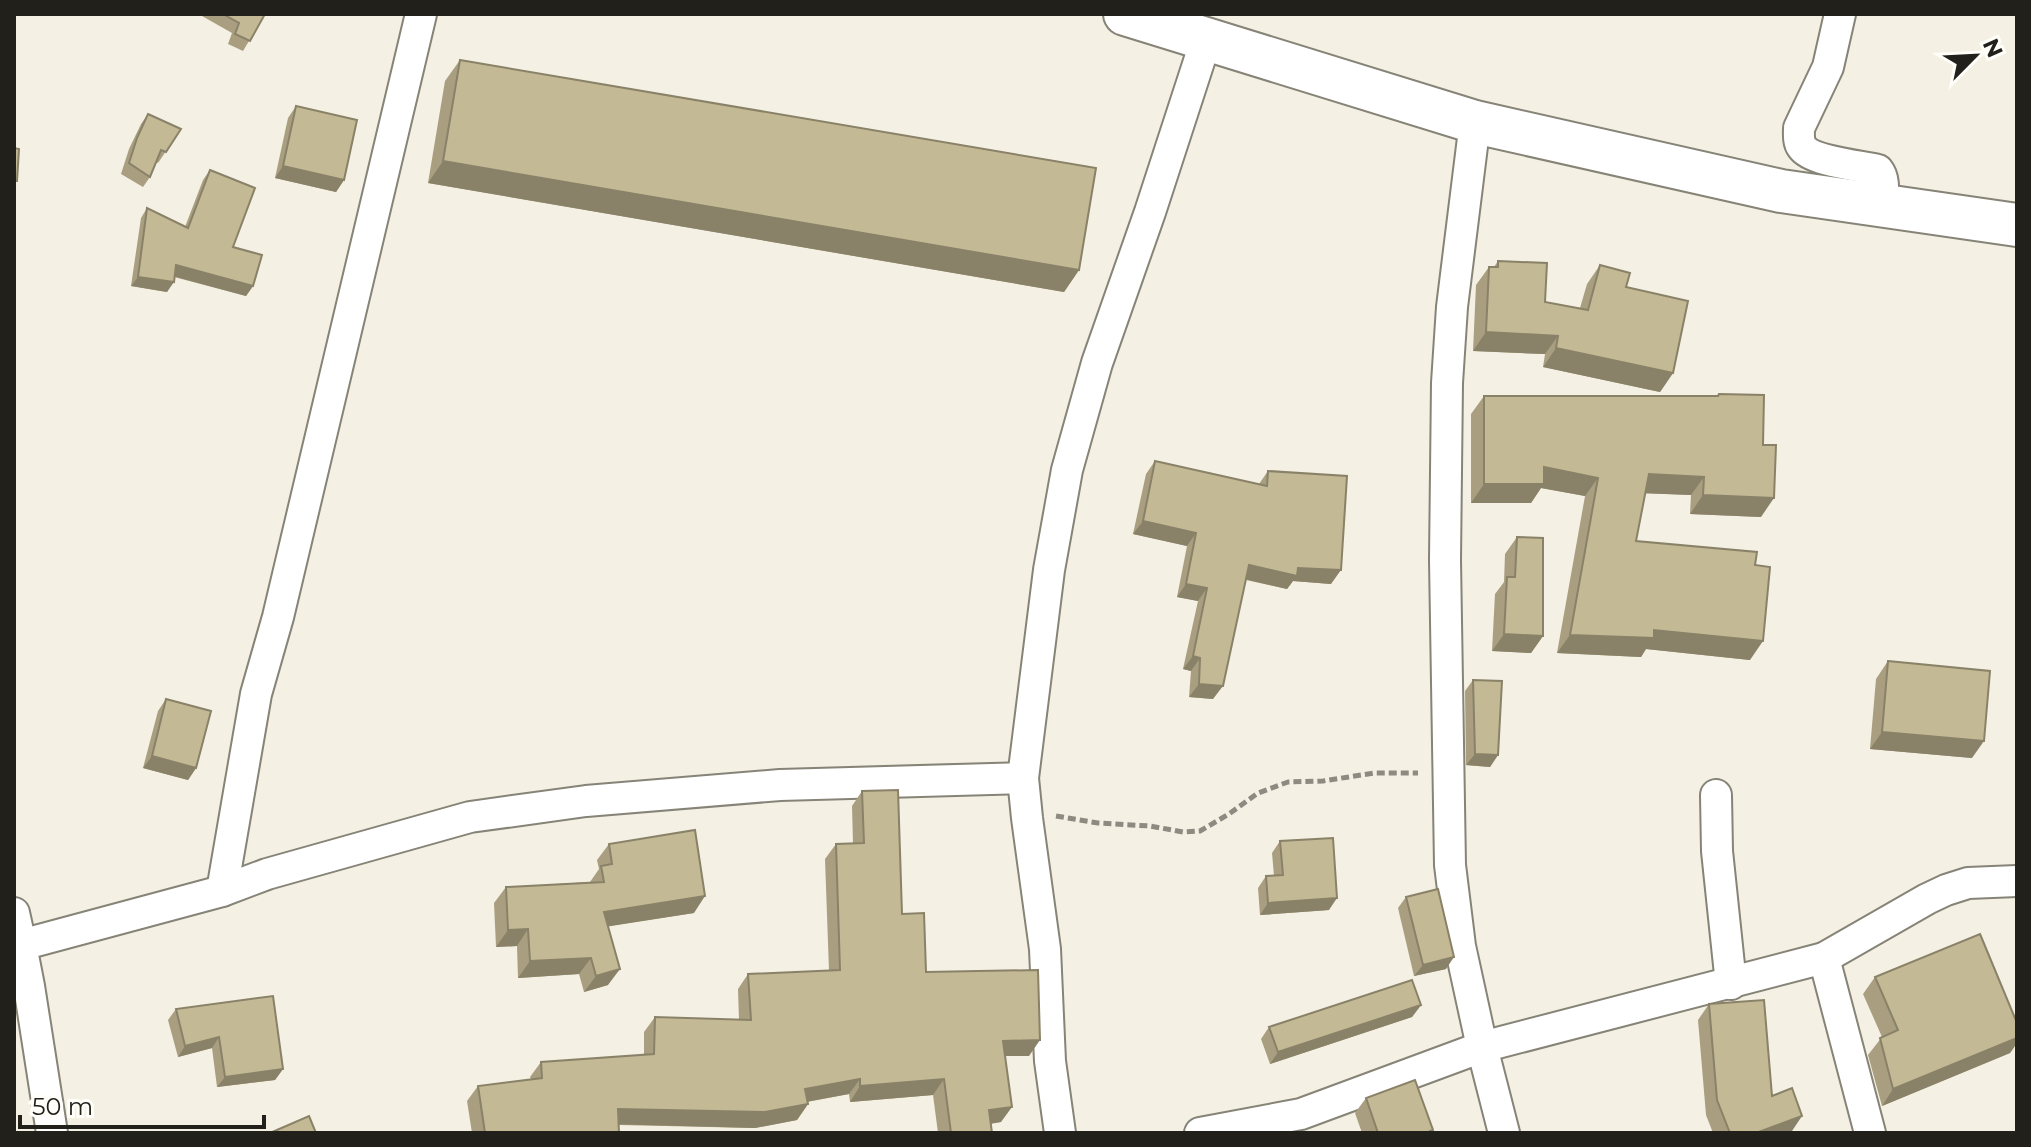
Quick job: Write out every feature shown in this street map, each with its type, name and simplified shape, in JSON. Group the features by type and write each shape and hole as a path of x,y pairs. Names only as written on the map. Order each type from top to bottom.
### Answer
{"main road":[{"path":"1125,14 1475,122 1781,191 2017,225"}],"street":[{"path":"222,891 256,694 278,617 421,14"},
{"path":"1840,14 1828,67 1799,128 1799,138 1802,147 1813,156 1878,170 1883,181 1882,206"},
{"path":"1060,1133 1050,1061 1045,949 1023,778 1049,570 1067,470 1097,363 1206,40"},
{"path":"1475,122 1452,307 1447,383 1445,560 1450,865 1460,946 1504,1133"},
{"path":"21,945 222,891 267,874 470,817 586,801 780,785 1023,778"},
{"path":"1716,795 1717,851 1731,984"},
{"path":"1200,1133 1303,1124 1482,1047 1824,958 1946,890 1968,883 2017,881"},
{"path":"14,913 52,1133"},
{"path":"1824,958 1870,1133"}],"path":[{"path":"1027,818 1059,816 1098,823 1200,831 1258,793 1288,782 1323,781 1374,773 1410,772 1448,776"}],"building":[{"path":"223,14 265,14 250,41 235,34 239,23"},
{"path":"460,60 1096,168 1079,270 443,161"},
{"path":"296,106 357,120 344,180 283,166"},
{"path":"148,114 181,129 166,152 161,150 150,177 129,163"},
{"path":"14,148 19,149 17,181 14,181"},
{"path":"210,170 255,188 233,247 262,255 253,286 176,265 174,282 138,277 147,208 188,228"},
{"path":"1498,261 1547,263 1545,302 1588,310 1600,265 1630,273 1626,287 1688,301 1673,373 1556,348 1558,336 1486,332 1489,267 1498,267"},
{"path":"1764,395 1763,445 1776,445 1774,498 1703,495 1704,477 1649,474 1636,541 1757,552 1755,565 1770,567 1763,641 1654,630 1654,638 1570,635 1598,478 1544,467 1544,484 1484,484 1484,396"},
{"path":"1155,461 1267,486 1268,471 1347,476 1341,570 1298,568 1297,576 1249,565 1223,686 1199,684 1200,658 1193,656 1207,588 1186,584 1196,533 1143,521"},
{"path":"1517,537 1543,538 1543,636 1504,634 1507,577 1515,577"},
{"path":"1888,661 1990,671 1984,741 1882,732"},
{"path":"1473,680 1502,681 1498,755 1475,754"},
{"path":"166,699 211,711 196,768 152,756"},
{"path":"898,790 902,914 924,913 926,972 1038,970 1040,1040 1003,1041 1012,1107 989,1110 992,1133 951,1133 944,1079 860,1086 860,1079 805,1089 808,1104 765,1112 618,1109 619,1133 485,1133 478,1086 542,1078 541,1062 654,1054 655,1017 751,1020 748,974 840,970 836,844 864,843 862,791"},
{"path":"695,830 705,896 604,912 620,969 596,976 591,958 530,961 528,929 508,930 506,887 604,882 601,866 612,864 609,844"},
{"path":"1333,838 1337,898 1268,903 1266,876 1283,875 1280,841"},
{"path":"1438,889 1454,957 1423,965 1406,897"},
{"path":"1980,934 2017,1023 2017,1038 1893,1089 1880,1038 1898,1030 1875,977"},
{"path":"1412,980 1421,1005 1278,1052 1269,1027"},
{"path":"273,996 283,1069 225,1077 219,1037 185,1046 176,1009"},
{"path":"1764,1000 1772,1096 1792,1088 1802,1116 1756,1133 1730,1133 1717,1100 1709,1004"},
{"path":"1415,1080 1433,1130 1431,1133 1378,1133 1366,1098"},
{"path":"309,1116 316,1133 270,1133"}]}
